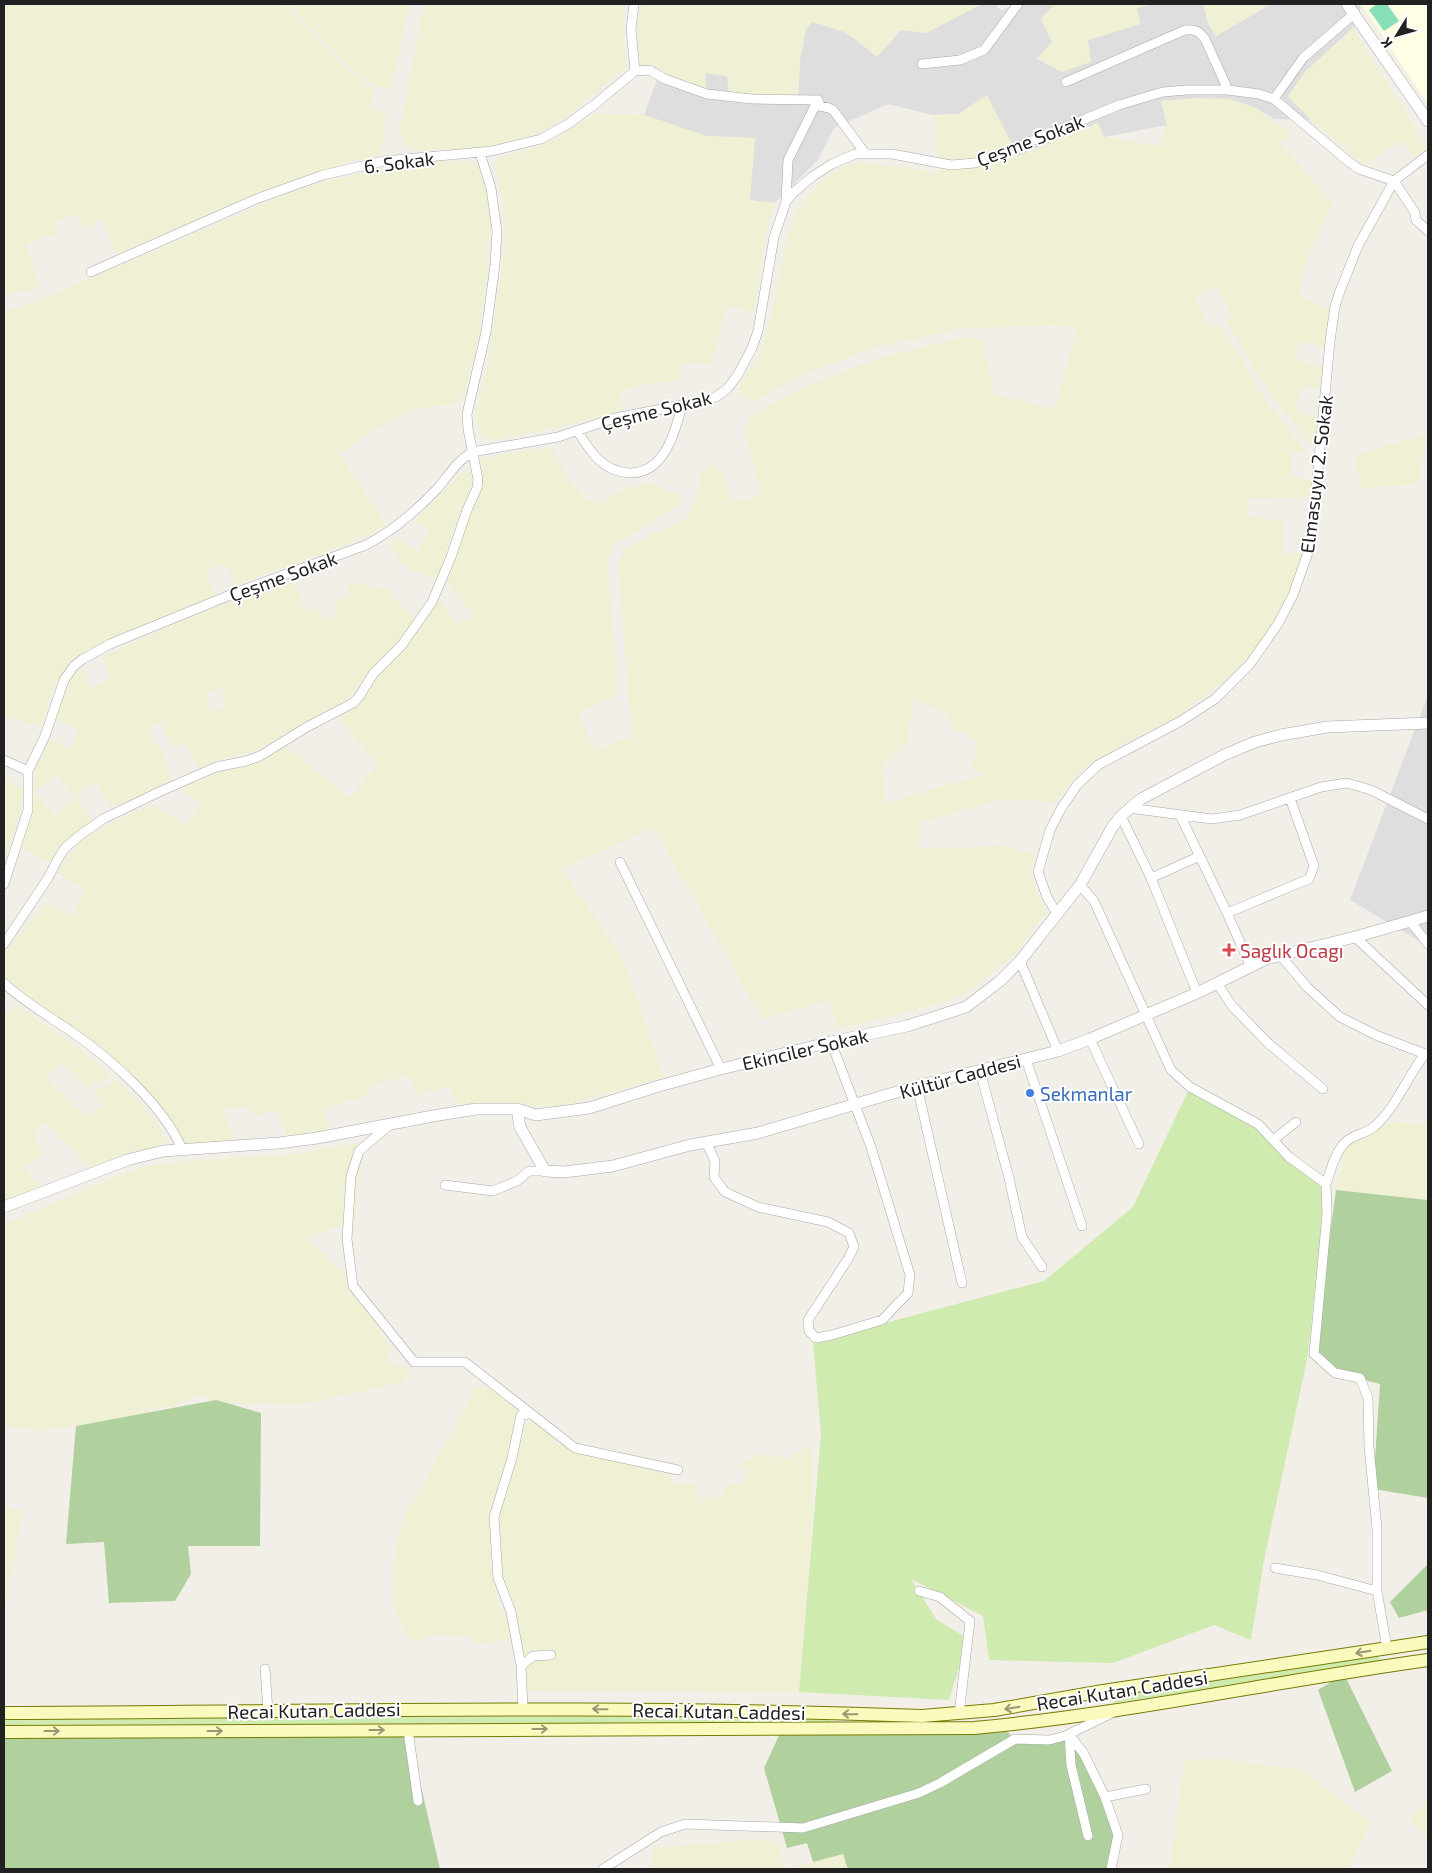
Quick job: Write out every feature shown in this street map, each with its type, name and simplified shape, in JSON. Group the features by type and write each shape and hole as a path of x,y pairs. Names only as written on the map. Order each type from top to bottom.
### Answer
{"main road":[{"name":"Recai Kutan Caddesi","path":"4,1713 523,1708 922,1716 1018,1707 1103,1691 1428,1642"},
{"name":"Recai Kutan Caddesi","path":"4,1732 974,1728 1122,1709 1428,1660"}],"street":[{"path":"634,4 631,29 635,71 649,70 665,79 707,94 752,99 818,100"},
{"path":"922,64 960,60 984,50 1018,4"},
{"path":"1347,4 1428,120"},
{"path":"1274,99 1303,58 1355,13"},
{"path":"1066,82 1185,30 1193,30 1200,33 1205,39 1228,90"},
{"name":"6. Sokak","path":"91,272 256,199 323,175 384,161 480,153 529,144 554,132 594,105 635,71"},
{"name":"Çeşme Sokak","path":"4,884 28,810 28,771 45,736 64,680 74,666 90,654 240,591 366,545 384,535 430,495 463,458 472,452 558,437 615,418 716,397 727,389 737,376 752,348 763,309 774,237 786,202 802,185 832,164 855,154 865,153 892,154 951,165 975,163 1119,105 1149,96 1163,92 1187,90 1228,90 1252,93 1274,99 1360,169 1394,181"},
{"path":"818,100 820,106 833,110 865,153"},
{"path":"786,202 788,160 818,100"},
{"path":"4,944 65,848 92,826 121,810 216,767 260,756 307,727 353,703 359,697 373,674 402,645 432,602 477,488 478,479 468,429 467,414 486,332 495,265 497,231 491,188 480,153"},
{"name":"Elmasuyu 2. Sokak","path":"1057,914 1046,897 1038,872 1050,830 1061,809 1077,786 1098,765 1181,722 1215,699 1250,664 1278,624 1294,595 1311,544 1335,306 1358,246 1394,181 1428,155"},
{"path":"1394,181 1415,213 1416,220 1428,231"},
{"path":"577,430 597,458 604,464 622,472 640,472 652,467 663,454 673,436 682,405"},
{"path":"1125,812 1147,795 1224,755 1255,742 1281,735 1327,727 1428,723"},
{"path":"4,760 28,771"},
{"path":"1125,812 1212,819 1240,815 1321,787 1347,783 1372,790 1428,819"},
{"path":"1228,913 1309,879 1314,866 1290,798"},
{"path":"1125,812 1197,993"},
{"name":"Ekinciler Sokak","path":"4,1206 127,1160 163,1150 279,1143 326,1137 392,1123 476,1110 516,1109 536,1115 590,1108 721,1069 830,1042 907,1026 966,1007 988,991 1020,960 1080,885 1113,826 1125,812"},
{"path":"1180,815 1228,913 1250,967"},
{"path":"1150,878 1200,856"},
{"path":"620,862 721,1069"},
{"path":"1080,885 1094,901 1171,1070 1190,1088 1258,1124 1288,1157 1326,1184"},
{"name":"Kültür Caddesi","path":"545,1171 564,1172 613,1166 706,1142 758,1133 917,1086 980,1072 1026,1058 1058,1051 1197,993 1250,967 1280,955 1355,937 1428,916"},
{"path":"1410,921 1428,944"},
{"path":"1355,937 1428,1005"},
{"path":"1280,955 1307,987 1340,1017 1378,1036 1426,1054 1413,1070 1396,1102 1374,1128 1347,1140 1335,1157 1326,1184 1328,1214 1314,1354 1335,1373 1360,1378 1368,1398 1377,1529 1377,1591 1387,1648"},
{"path":"1020,960 1058,1051"},
{"path":"4,983 31,1005 74,1033 119,1070 166,1120 182,1148"},
{"path":"1217,983 1232,1006 1269,1044 1323,1089"},
{"path":"1090,1039 1140,1144"},
{"path":"706,1142 716,1161 714,1177 725,1192 758,1207 828,1222 849,1233 854,1247 808,1320 809,1331 816,1338 882,1320 908,1293 910,1275 871,1147 830,1042"},
{"path":"1026,1058 1082,1226"},
{"path":"980,1072 1009,1178 1022,1237 1042,1267"},
{"path":"917,1086 962,1283"},
{"path":"445,1184 493,1191 517,1181 529,1171 545,1171 520,1127 516,1109"},
{"path":"1273,1140 1296,1122"},
{"path":"392,1123 359,1151 351,1176 347,1239 353,1286 414,1362 465,1362 529,1414 575,1448 678,1470"},
{"path":"523,1708 522,1666 511,1612 498,1578 494,1517 512,1458 521,1415 529,1414"},
{"path":"1275,1568 1317,1575 1377,1591"},
{"path":"919,1592 940,1597 970,1621 958,1714"},
{"path":"522,1666 533,1656 551,1655"},
{"path":"265,1669 268,1711"},
{"path":"603,1869 661,1832 685,1824 802,1828 919,1793 940,1783 1015,1739 1049,1740 1070,1734 1122,1709"},
{"path":"408,1730 418,1800"},
{"path":"1070,1734 1084,1754 1105,1798 1118,1835 1111,1869"},
{"path":"1070,1734 1071,1765 1088,1836"},
{"path":"1105,1798 1146,1789"}],"shaded area":[{"path":"982,4 994,4 1002,11 1013,4 1055,4 1041,19 1088,40 1140,24 1137,8 1153,4 1204,4 1216,36 1271,4 1360,4 1360,22 1306,71 1288,96 1311,120 1274,119 1254,107 1198,98 1161,101 1167,125 1104,137 1098,123 1018,156 958,114 933,115 888,104 834,128 818,160 775,203 749,200 755,138 706,136 644,115 657,80 681,89 706,95 705,73 727,76 798,102 800,60 806,28 812,22 842,31 853,38 901,30 926,33"},
{"path":"1361,4 1428,4 1428,99 1425,100"},
{"path":"1428,695 1428,946 1350,900"}],"green space":[{"path":"4,4 284,4 346,68 374,89 372,108 387,114 380,157 352,161 296,179 117,254 102,220 84,228 76,213 55,223 58,233 26,244 40,288 4,295"},
{"path":"289,4 409,4 391,90 377,86 361,77"},
{"path":"424,4 626,4 623,13 623,38 627,67 565,117 539,133 479,149 412,150 403,143 400,129"},
{"path":"642,4 982,4 926,33 901,30 877,57 842,31 812,22 806,28 800,59 798,102 729,96 727,76 705,73 706,95 681,89 657,80 640,64 637,25"},
{"path":"1055,4 1153,4 1137,8 1140,24 1088,40 1091,62 1062,72 1037,59 1052,42 1041,19"},
{"path":"1203,4 1271,4 1216,36 1208,24"},
{"path":"1377,4 1387,4 1399,21 1384,31 1369,10"},
{"path":"1353,28 1427,147 1415,156 1399,141 1365,165 1311,120 1288,96 1306,71"},
{"path":"987,95 1018,156 1098,123 1104,137 1159,146 1167,125 1161,101 1198,98 1229,99 1254,107 1292,134 1280,143 1333,203 1305,264 1299,297 1329,308 1326,347 1299,342 1295,360 1322,368 1320,389 1300,388 1296,413 1318,417 1314,448 1270,393 1226,321 1232,316 1219,287 1194,297 1209,327 1220,324 1265,399 1306,452 1291,451 1291,476 1312,481 1309,497 1248,499 1249,516 1283,521 1283,553 1303,554 1289,594 1253,652 1235,672 1175,719 1132,739 1090,763 1080,771 1055,803 1022,799 1000,800 921,822 918,848 965,848 999,845 1035,854 1030,871 1037,895 1047,911 1014,955 963,996 900,1014 838,1028 829,1001 762,1019 653,828 561,869 620,953 634,987 664,1077 562,1106 459,1104 450,1087 416,1095 411,1077 401,1077 376,1084 364,1097 323,1108 330,1134 288,1140 277,1110 255,1116 245,1106 224,1109 234,1141 185,1145 133,1084 4,980 4,954 46,903 73,917 84,888 58,873 71,852 83,840 113,822 152,804 186,825 201,803 181,790 219,771 246,766 286,746 350,798 377,764 338,717 354,708 364,699 370,686 405,649 439,600 458,625 473,615 448,581 466,525 483,484 480,458 552,447 567,478 587,501 605,503 609,495 650,482 683,497 677,506 614,545 607,560 618,695 578,713 595,751 632,736 618,563 627,546 685,519 696,500 702,470 712,464 724,474 732,501 755,499 760,486 744,430 752,415 805,386 880,358 966,337 982,339 994,394 1055,409 1077,327 1053,325 960,329 877,347 802,375 752,403 738,389 761,352 772,314 791,224 798,209 813,190 831,174 846,166 861,162 939,173 933,115 958,114","holes":["913,700 945,713 953,728 978,741 972,768 987,774 915,794 886,805 882,767 907,742"]},
{"path":"596,114 644,115 706,136 755,138 750,200 775,203 766,230 754,312 727,306 711,365 683,362 678,381 645,384 619,391 624,411 496,440 484,439 479,432 476,412 489,358 505,246 503,202 495,160 534,148 554,139"},
{"path":"440,161 478,163 490,204 488,270 478,340 473,363 460,403 414,409 378,428 339,454 385,523 374,532 346,545 236,585 226,564 205,572 215,596 96,645 71,661 54,685 41,727 4,716 4,311 36,302 279,197 322,182 379,170"},
{"path":"1425,435 1419,484 1361,488 1354,455"},
{"path":"467,467 472,479 473,489 447,546 439,580 412,571 402,563 389,542 396,537 418,552 430,531 415,522"},
{"path":"294,579 304,611 317,609 321,618 336,616 335,601 352,596 347,584 368,585 389,590 396,600 415,618 391,652 370,672 349,698 257,750 220,759 198,769 188,743 172,747 161,722 149,728 155,745 160,746 171,781 112,808 96,781 75,796 92,821 65,842 51,863 21,848 32,817 35,770 51,739 71,748 79,730 56,720 67,685 75,672 82,667 91,688 111,679 102,657 184,619","holes":["223,688 224,708 209,712 206,692","56,774 75,796 55,815 34,793"]},
{"path":"4,780 23,789 22,805 4,864"},
{"path":"16,1005 80,1049 111,1075 87,1088 62,1064 45,1077 86,1117 102,1105 93,1093 117,1080 157,1122 169,1146 92,1169 45,1123 33,1134 44,1152 25,1168 42,1189 4,1202 4,1018"},
{"path":"1190,1087 1258,1124 1326,1184 1308,1355 1264,1560 1251,1640 1214,1625 1113,1663 989,1660 983,1616 911,1579 936,1619 968,1639 949,1700 799,1692 821,1434 813,1342 1044,1281 1133,1207"},
{"path":"1393,1122 1428,1125 1428,1200 1336,1190 1347,1140"},
{"path":"385,1138 364,1152 357,1195 356,1220 307,1237 346,1276 371,1313 391,1349 386,1363 412,1369 403,1382 299,1405 228,1404 199,1395 175,1406 149,1410 136,1418 42,1430 4,1426 4,1223 100,1183 148,1166 194,1160 295,1154"},
{"path":"1336,1190 1428,1200 1428,1498 1373,1489 1380,1384 1345,1375 1314,1354"},
{"path":"476,1387 494,1389 521,1415 503,1478 496,1495 493,1538 496,1599 505,1615 511,1620 512,1639 480,1644 464,1636 432,1635 419,1642 411,1639 400,1624 393,1600 394,1562 399,1532 408,1509"},
{"path":"216,1400 261,1413 260,1546 188,1546 191,1574 175,1601 109,1603 104,1542 66,1544 76,1426"},
{"path":"534,1422 541,1425 560,1446 589,1451 671,1473 672,1483 695,1483 700,1499 725,1495 724,1484 742,1483 748,1472 738,1466 760,1453 786,1459 801,1452 811,1444 812,1514 799,1692 524,1691 519,1639 500,1598 497,1517 507,1481 517,1459 526,1424"},
{"path":"4,1508 23,1510 4,1614"},
{"path":"1428,1564 1428,1610 1399,1618 1390,1602"},
{"path":"1379,1656 1380,1663 1114,1703 1113,1696"},
{"path":"1344,1674 1392,1771 1355,1792 1318,1690"},
{"path":"592,1716 830,1717 830,1724 4,1725 4,1719"},
{"path":"1000,1725 1015,1739 1069,1734 1084,1754 1118,1835 1111,1869 848,1869 843,1854 813,1862 807,1843 787,1848 764,1768 782,1729"},
{"path":"408,1730 440,1869 4,1869 4,1731"},
{"path":"1218,1758 1304,1771 1372,1824 1346,1869 1170,1869 1184,1761"},
{"path":"1428,1800 1428,1838 1409,1819"},
{"path":"752,1840 777,1841 785,1869 653,1869 652,1848"},
{"path":"843,1854 848,1869 788,1869"}],"place":[{"name":"Saglık Ocagı","path":"1229,950"},
{"name":"Sekmanlar","path":"1030,1093"}]}
